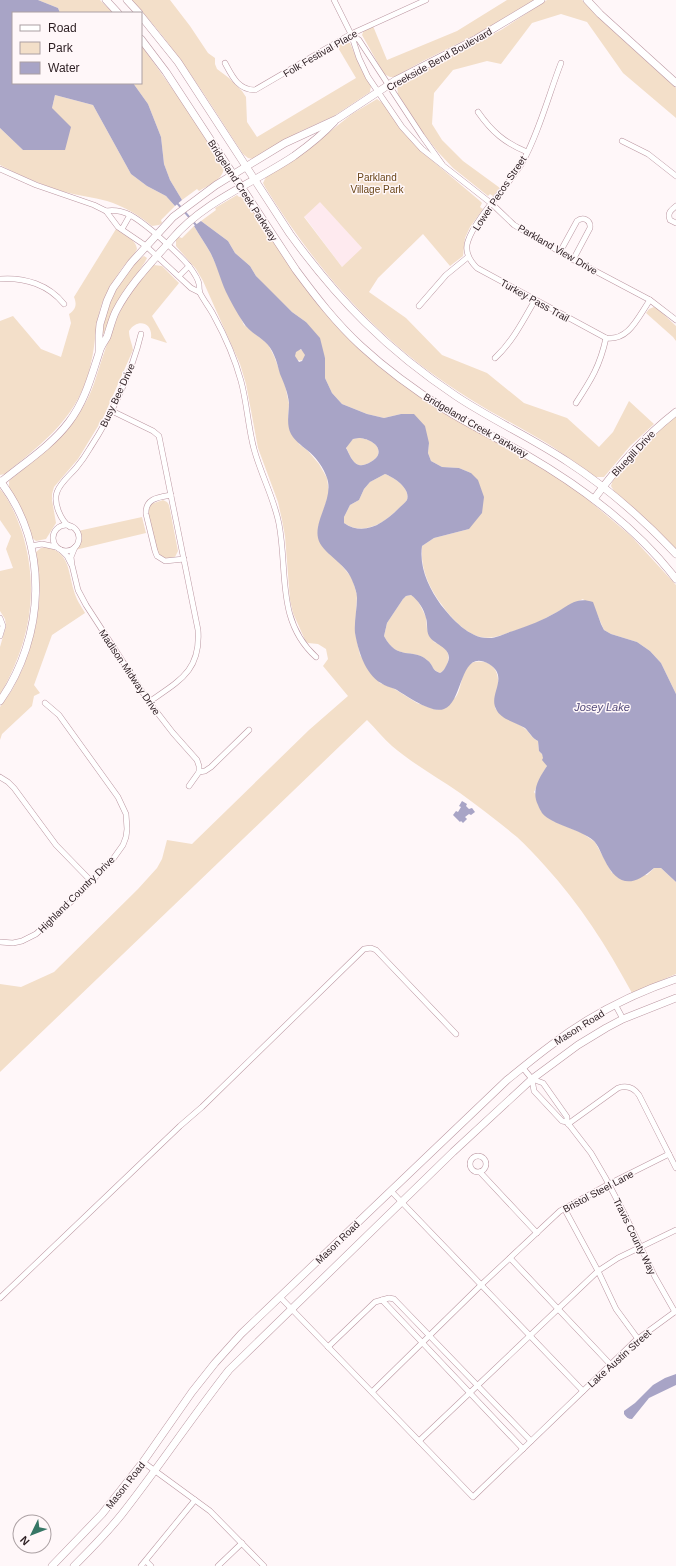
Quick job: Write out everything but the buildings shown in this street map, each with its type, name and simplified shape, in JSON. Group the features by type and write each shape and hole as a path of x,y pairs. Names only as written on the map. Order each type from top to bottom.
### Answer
{"main road":[{"path":"106,0 117,12"},
{"path":"127,0 138,12"},
{"name":"Creekside Bend Boulevard","path":"99,351 98,335 107,301 121,276 173,217 200,197 285,144 337,119 388,85 476,39 541,0"},
{"path":"587,0 600,14 676,83"},
{"name":"Bridgeland Creek Parkway","path":"142,17 178,62 293,239 332,289 352,310 398,353 455,395 568,462 603,487 650,527 676,554"},
{"name":"Bridgeland Creek Parkway","path":"142,40 166,72 296,270 318,300 360,345 386,368 446,410 526,454 594,499 640,538 676,579"},
{"name":"Creekside Bend Boulevard","path":"0,482 46,446 69,422 91,382 99,351 107,337 116,311 124,297 178,233 209,207 294,156 321,135 337,119"},
{"name":"Bluegill Drive","path":"594,499 626,457 646,436 676,412"},
{"path":"0,482 11,496 19,513 31,546 36,581 36,601 30,639 13,681 0,701"},
{"name":"Mason Road","path":"52,1566 102,1514 143,1462 192,1392 241,1334 507,1080 550,1045 594,1017 642,992 676,978"},
{"name":"Mason Road","path":"74,1566 122,1515 229,1370 401,1202 532,1079 578,1045 622,1019 676,998"}],"street":[{"name":"Parkland View Drive","path":"334,0 351,34 359,58 368,77 407,132 422,150 492,204 514,225 573,260 650,300 676,320"},
{"name":"Folk Festival Place","path":"225,63 240,86 250,90 255,90 351,34 426,0"},
{"name":"Parkland View Drive","path":"351,34 359,40 422,136 446,169"},
{"name":"Lower Pecos Street","path":"468,257 468,242 476,226 522,163 560,63"},
{"path":"478,112 489,127 501,138 515,147 527,152"},
{"path":"622,141 648,154 676,176"},
{"path":"0,169 36,185 94,205 106,211 111,219 122,229 146,246 191,288 199,292"},
{"path":"676,206 670,210 669,215 670,220 676,223"},
{"path":"106,211 115,210 130,215 156,235 190,266 199,283 199,292 220,328 235,362 241,381 255,451 278,522 283,553 284,590 289,613 302,642 316,657"},
{"path":"122,229 130,215"},
{"path":"560,252 577,221 581,218 586,219 590,223 590,228 573,260"},
{"path":"419,306 446,275 468,257"},
{"name":"Turkey Pass Trail","path":"468,257 477,268 606,338"},
{"path":"178,276 190,266"},
{"path":"0,279 14,278 31,282 49,289 58,296 64,304"},
{"path":"495,358 506,348 514,337 535,300"},
{"path":"576,403 600,362 606,338 620,338 627,334 650,300"},
{"name":"Busy Bee Drive","path":"55,532 60,514 56,498 58,488 90,449 112,411 137,351 141,334"},
{"path":"112,411 153,431 159,436 198,630 198,650 194,662 186,673 149,702"},
{"path":"171,495 151,500 146,508 146,514 154,551 157,556 165,562 184,558"},
{"path":"31,546 42,544 68,551 75,547 78,536 74,529 65,522 60,514"},
{"path":"42,544 62,526 70,526"},
{"path":"55,532 54,541 59,549"},
{"name":"Madison Midway Drive","path":"75,547 71,557 81,597 126,669 149,702 173,733 197,760 199,772"},
{"name":"Madison Midway Drive","path":"59,549 67,556 72,565"},
{"path":"0,618 3,626 0,636"},
{"name":"Highland Country Drive","path":"0,942 13,943 30,938 36,934 113,859 123,844 127,829 126,814 118,797 59,715 45,703"},
{"path":"189,786 199,772 205,771 211,767 249,730"},
{"path":"0,777 14,788 56,845 91,881"},
{"path":"0,1298 180,1126 202,1107 364,949 371,948 376,950 456,1034"},
{"path":"616,1006 622,1019"},
{"path":"523,1068 532,1079"},
{"name":"Travis County Way","path":"567,1123 568,1117 543,1082 532,1079 534,1090 562,1121 567,1123 591,1153 609,1184 655,1277 675,1311"},
{"path":"567,1123 612,1092 621,1087 627,1086 634,1089 639,1095 676,1168"},
{"name":"Bristol Steel Lane","path":"372,1392 481,1285 564,1208 669,1154"},
{"path":"480,1172 537,1233"},
{"path":"391,1191 583,1391"},
{"path":"564,1208 598,1271 616,1309 638,1338"},
{"path":"280,1297 419,1441 598,1271 618,1258 676,1230"},
{"path":"510,1258 610,1364"},
{"path":"328,1347 375,1302 389,1298 394,1299 531,1441"},
{"path":"382,1300 523,1449"},
{"name":"Lake Austin Street","path":"419,1441 473,1497 638,1338 675,1311"},
{"path":"143,1462 210,1511 264,1566"},
{"path":"141,1566 195,1500"},
{"path":"218,1566 242,1543"},
{"path":"146,1560 151,1566"}],"shaded area":[{"path":"320,201 363,249 342,267 304,216"}],"green space":[{"path":"38,0 100,0 112,12 60,12 58,8"},
{"path":"131,0 170,0 208,53 215,58 217,69 229,78 246,97 247,122 257,137 356,78 337,46 344,42 350,43 361,69 371,86 370,92 334,116 299,132 253,159 248,158 243,154 177,55 163,36"},
{"path":"507,0 534,0 477,34 394,77 384,74 362,35 364,30 373,26 387,60 457,31"},
{"path":"547,0 582,0 599,18 676,88 676,118 623,73 587,22 561,14 532,23 501,64 487,61 453,70 434,93 432,124 442,140 463,161 500,188 493,196 490,194 488,196 453,168 438,152 420,129 398,94 398,83 501,30"},
{"path":"142,46 189,112 224,169 217,180 199,191 197,189 182,200 170,180 164,164 161,137 148,104 134,84 142,84"},
{"path":"55,95 93,105 131,174 147,186 166,196 175,206 161,220 162,223 152,226 131,211 119,205 56,189 0,165 0,128 23,150 52,108"},
{"name":"Parkland Village Park","path":"377,99 384,104 408,137 422,152 480,201 482,203 480,207 483,209 470,227 465,238 463,256 450,266 423,234 378,278 369,292 406,318 442,355 487,373 524,403 567,418 599,447 613,432 629,401 654,424 630,446 604,477 596,477 561,452 470,399 438,378 408,355 355,305 308,250 286,219 263,183 267,175 308,149 352,114","holes":["320,202 362,248 342,267 304,217"]},
{"path":"237,195 239,197 242,196 245,199 296,275 378,363 537,463 579,492 631,536 676,585 676,694 661,663 650,651 637,642 611,634 604,630 597,614 583,599 534,624 501,635 485,638 470,633 459,625 450,615 429,585 422,562 422,546 434,538 469,529 471,473 459,468 442,467 431,461 428,453 429,443 401,414 384,418 367,414 342,404 332,393 325,378 325,358 306,322 292,312 264,285 250,266 235,253 228,241 201,221 216,210 215,208"},
{"path":"194,226 210,252 244,325 268,344 285,385 289,404 288,417 299,444 308,451 319,464 327,478 329,493 318,528 338,561 352,578 357,595 355,632 360,655 380,683 393,688 417,703 437,710 455,697 459,691 463,675 470,664 481,661 491,665 495,670 498,682 495,708 502,715 524,728 533,738 538,741 539,751 542,754 547,766 534,792 553,821 582,833 595,842 612,873 647,875 654,868 661,868 676,882 676,974 632,993 603,943 570,895 528,847 510,831 467,798 400,753 367,720 0,1072 0,984 21,987 54,972 138,889 157,868 162,859 167,840 192,844 309,730 348,696 323,666 328,659 326,649 318,644 308,643 305,640 293,613 290,600 285,536 282,520 278,502 258,448 246,384 240,364 203,281 196,269 176,246 176,239 179,237 182,238"},
{"path":"116,229 132,240 137,249 117,275 102,303 86,382 69,413 46,439 5,474 0,475 0,321 13,316 41,349 61,357 71,323 69,314 75,307 74,297"},
{"path":"144,256 147,258 145,262 118,301 103,335 101,335 110,301 120,280 135,263"},
{"path":"154,265 162,266 179,283 152,316 167,343 151,338 150,328 144,324 136,324 129,331 133,350 103,418 78,459 54,487 52,500 56,523 46,539 36,541 31,537 23,513 9,488 9,481 42,454 80,413 91,392 120,311 134,287"},
{"path":"654,307 657,308 676,326 676,341 646,313 649,309"},
{"path":"298,350 302,350 304,351 304,359 298,360 295,357 295,353"},
{"path":"676,416 676,550 645,518 614,491 611,486 621,468 630,458"},
{"path":"359,438 373,442 378,448 378,455 370,463 361,465 357,464 346,447 353,439"},
{"path":"385,474 397,480 404,487 408,496 405,503 391,516 372,527 351,527 344,523 344,517 350,505 359,500 364,489 370,482"},
{"path":"0,489 10,504 22,532 30,575 31,596 25,636 19,655 0,695 0,647 6,626 5,619 0,611 0,571 13,568 6,549 11,536 0,520"},
{"path":"163,500 169,505 178,551 175,557 166,559 157,553 148,512 151,504"},
{"path":"142,517 146,533 75,550 80,540 78,531"},
{"path":"46,547 60,553 64,558 69,570 75,594 85,613 52,635 34,685 40,693 34,696 32,706 2,734 0,740 0,707 12,690 23,668 36,625 40,593 36,552 41,548"},
{"path":"411,595 417,599 426,617 427,629 434,642 443,646 448,652 446,668 440,673 421,656 400,652 394,649 384,636 387,623 403,599 406,596"}],"water":[{"path":"0,0 38,0 58,8 60,12 12,12 12,84 134,84 148,104 161,137 164,164 170,180 182,200 175,206 166,196 147,186 131,174 93,105 55,95 52,108 71,127 65,150 23,150 0,128"},
{"name":"Josey Lake","path":"201,221 228,241 235,253 250,266 256,276 292,312 306,322 320,338 325,358 325,378 332,393 342,404 367,414 384,418 401,414 414,414 425,426 429,443 428,453 431,461 442,467 459,468 471,473 478,480 484,497 482,513 469,529 434,538 422,546 422,562 429,585 441,605 456,622 468,632 482,637 492,638 535,623 574,602 583,600 593,602 604,630 611,634 637,642 650,651 661,663 676,694 676,882 661,868 654,868 639,879 632,881 620,879 614,875 609,868 594,841 581,833 552,821 542,813 535,795 539,780 547,766 542,760 543,758 539,751 538,741 525,728 498,713 494,703 494,697 498,674 489,664 479,661 472,663 467,669 455,697 444,709 439,710 432,709 395,689 384,685 375,679 371,674 360,654 355,633 357,598 354,584 345,568 324,548 318,538 319,524 328,493 326,474 316,459 296,441 291,434 288,423 288,396 274,355 267,344 250,331 241,319 226,292 210,252 194,226","holes":["301,349 305,355 302,361 299,362 295,356 296,352","362,438 373,442 379,451 377,457 367,464 357,464 346,448 353,439","385,474 388,475 397,480 404,487 408,496 407,500 380,523 359,529 351,527 344,523 344,517 350,505 359,500 364,489 370,482","411,595 418,602 427,620 429,636 448,654 449,659 447,664 440,673 421,656 400,652 395,649 389,644 384,636 387,623 406,596"]},
{"path":"462,801 467,804 466,806 469,809 472,808 475,812 465,817 467,819 463,823 453,815 456,811 458,812"},
{"path":"676,1374 676,1385 649,1398 632,1419 628,1418 624,1414 624,1411 635,1403 653,1385"}],"waterway":[{"path":"177,203 196,225"}]}
